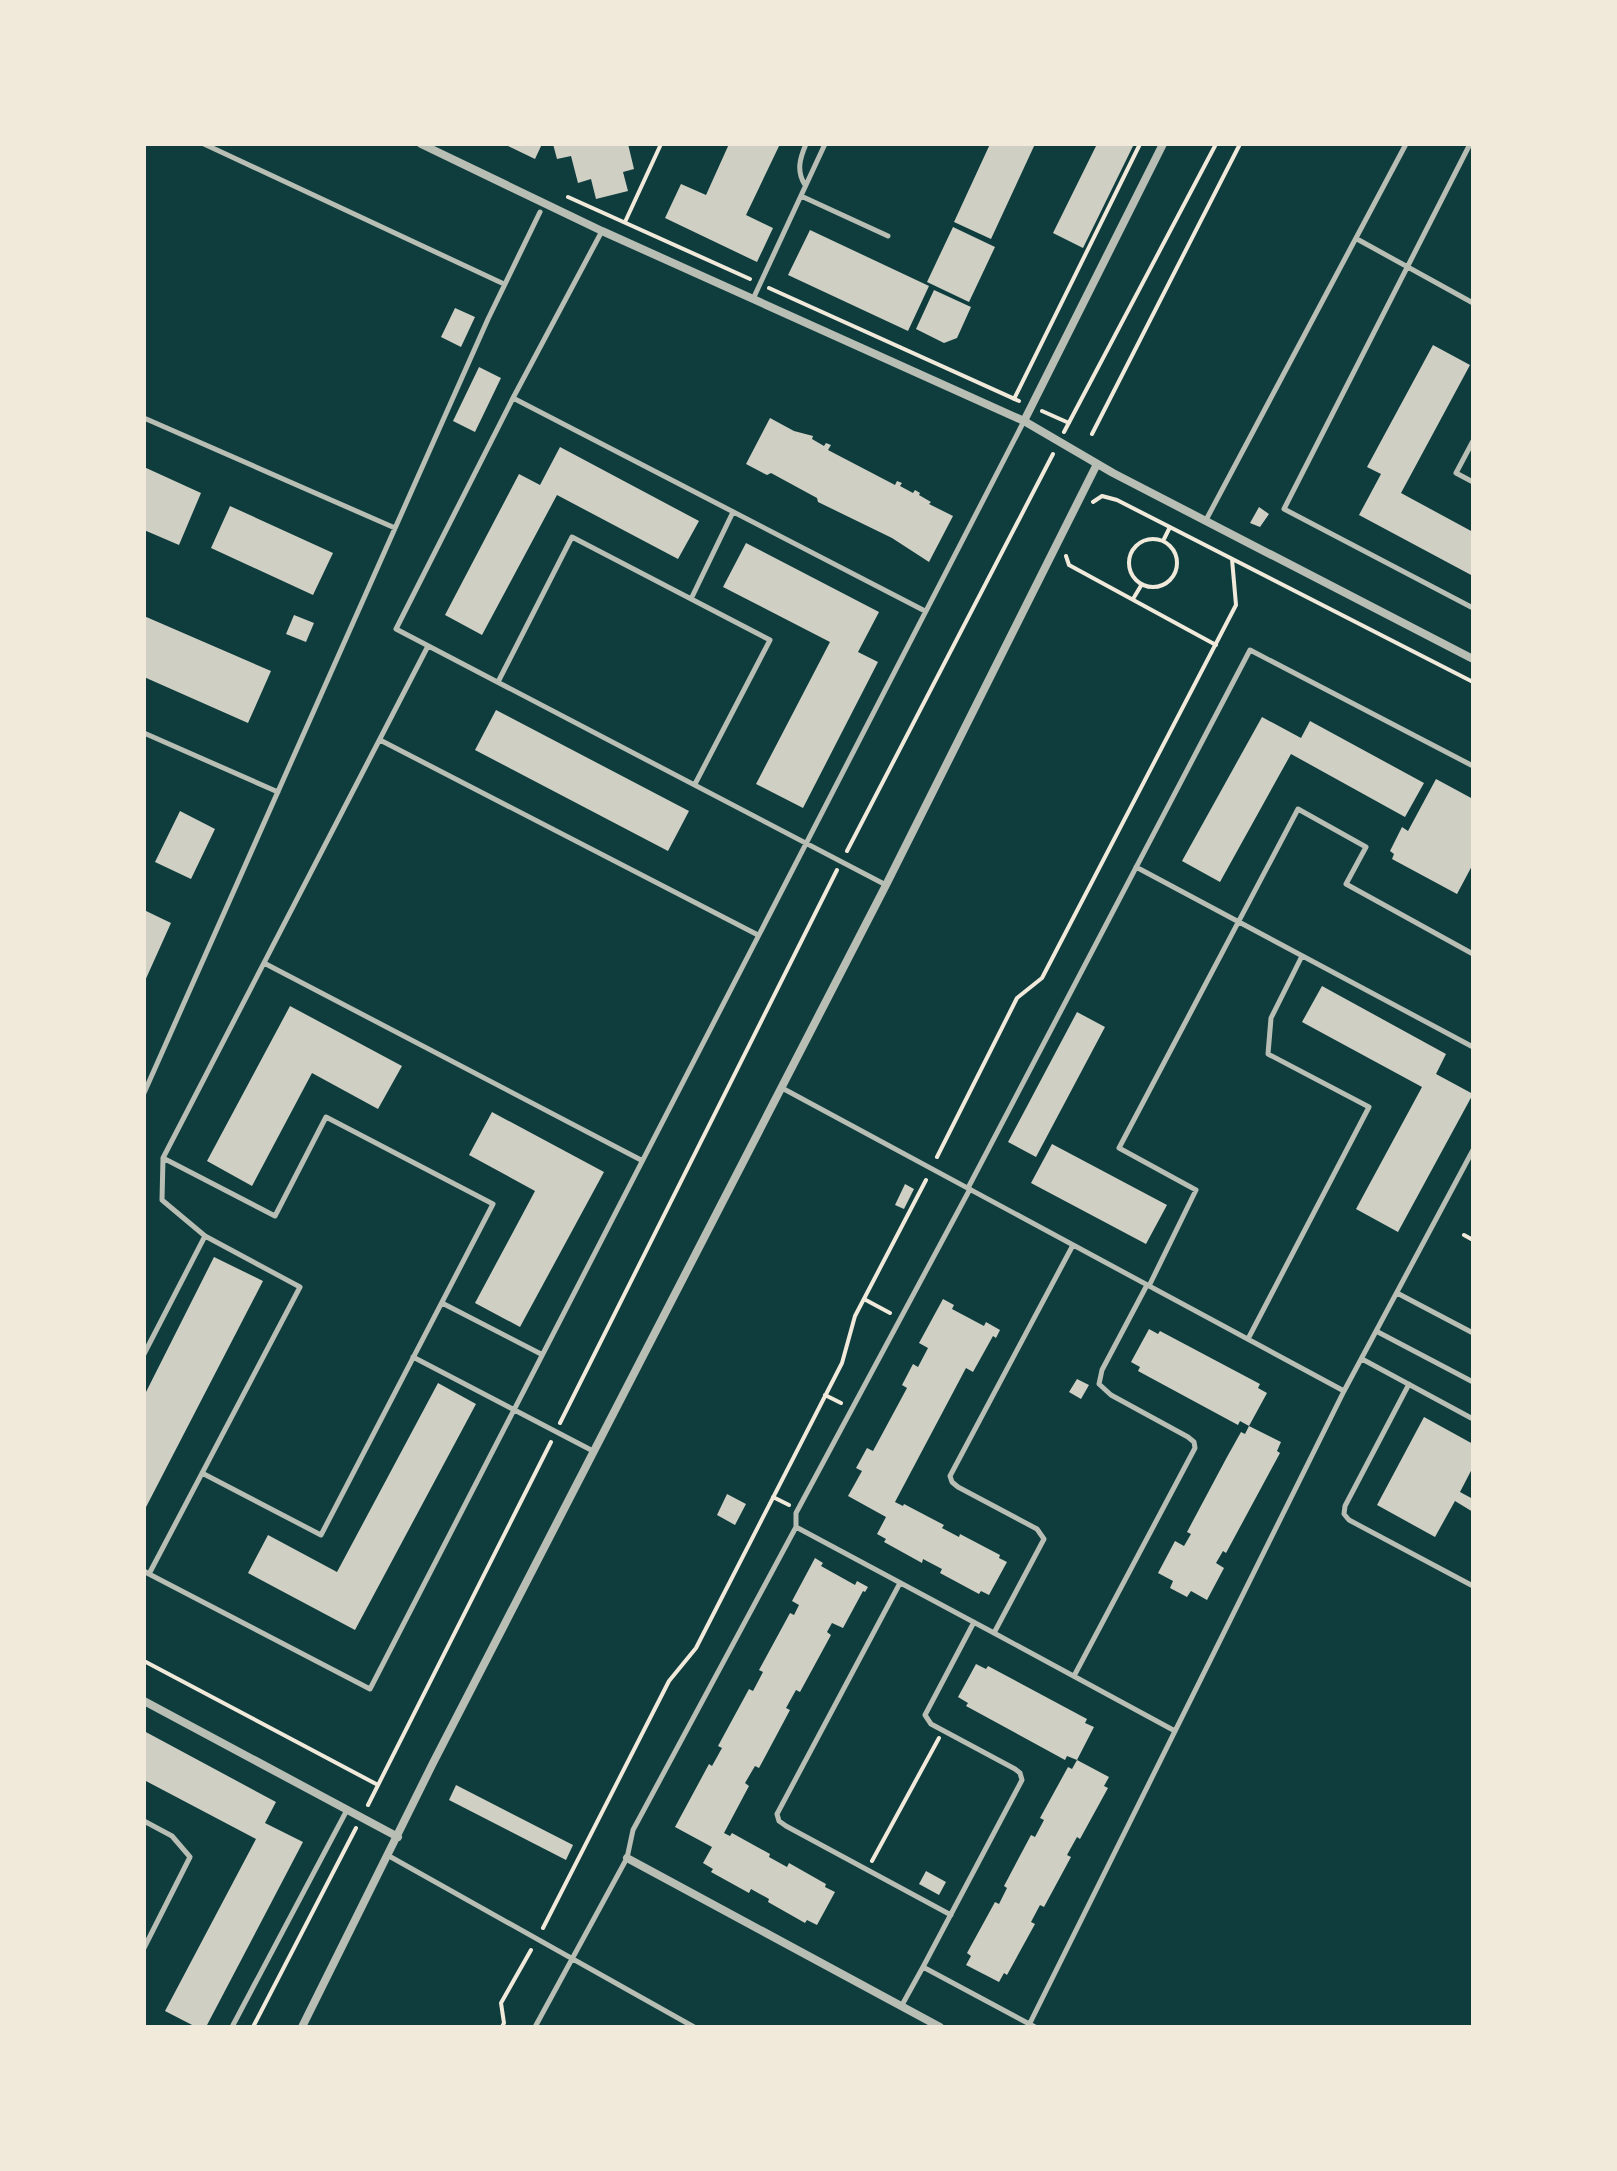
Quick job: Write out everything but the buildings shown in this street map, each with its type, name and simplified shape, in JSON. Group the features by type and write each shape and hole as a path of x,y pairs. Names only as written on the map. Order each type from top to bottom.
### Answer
{"street":[{"path":"421,144 602,231 1024,421 1097,464 1473,659"},
{"path":"1024,421 1163,144"},
{"path":"302,2027 433,1763 886,885 1097,464"},
{"path":"144,1701 398,1837"},
{"path":"627,1858 940,2027"}],"lane":[{"path":"204,144 504,284"},
{"path":"805,185 799,175 806,144"},
{"path":"753,299 825,144"},
{"path":"1206,521 1406,144"},
{"path":"1470,144 1284,509 1473,608"},
{"path":"801,196 888,236"},
{"path":"144,1093 504,284 540,212"},
{"path":"602,231 396,629 886,885"},
{"path":"1357,239 1473,303"},
{"path":"513,398 925,611"},
{"path":"144,418 395,528"},
{"path":"428,646 163,1158 162,1200 205,1236 300,1287 147,1572 370,1689 1024,421"},
{"path":"1473,441 1456,473 1473,482"},
{"path":"691,599 733,512"},
{"path":"498,682 572,537 770,640 695,784"},
{"path":"535,2027 627,1858 633,1830 796,1527 796,1513 1250,650 1473,766"},
{"path":"144,733 278,792"},
{"path":"380,740 758,935"},
{"path":"1074,1676 1195,1448 1188,1437 1111,1395 1099,1384 1102,1370 1196,1190 1119,1148 1298,809 1366,847 1346,884 1473,954"},
{"path":"1136,867 1473,1047"},
{"path":"1248,1339 1369,1107 1268,1054 1271,1018 1302,956"},
{"path":"264,963 641,1160"},
{"path":"781,1088 1344,1391"},
{"path":"163,1158 275,1216 326,1117 493,1204 321,1535 202,1473"},
{"path":"923,1967 1031,2026 1344,1391 1473,1150"},
{"path":"144,1354 205,1236"},
{"path":"994,1633 1044,1539 1037,1529 958,1487 950,1476 1073,1245"},
{"path":"1397,1293 1473,1333"},
{"path":"442,1303 541,1354"},
{"path":"1376,1331 1473,1382"},
{"path":"413,1357 594,1452"},
{"path":"1362,1359 1473,1419"},
{"path":"1409,1384 1345,1506 1344,1514 1349,1520 1473,1586"},
{"path":"796,1527 1175,1731"},
{"path":"900,1583 777,1814 779,1821 786,1826 951,1915"},
{"path":"901,2006 1022,1780 1015,1769 927,1721 925,1715 974,1622"},
{"path":"232,2027 347,1810"},
{"path":"144,1821 172,1836 190,1857 144,1948"},
{"path":"389,1856 694,2027"}],"path":[{"path":"624,223 661,144"},
{"path":"1014,399 1140,144"},
{"path":"253,2027 362,1817 842,860 1216,144"},
{"path":"1092,434 1240,144"},
{"path":"1092,503 1102,496 1109,497 1473,682"},
{"path":"1163,541 1170,527"},
{"path":"1148,539 1163,541 1175,552 1173,575 1161,585 1142,584 1129,569 1130,553 1140,542 1148,539"},
{"path":"1067,550 1069,565 1216,645"},
{"path":"502,2027 501,2003 669,1681 696,1648 842,1363 855,1316 1017,998 1042,978 1236,605 1232,559"},
{"path":"1133,600 1142,584"},
{"path":"1464,1235 1473,1240"},
{"path":"864,1299 901,1318"},
{"path":"825,1395 852,1409"},
{"path":"144,1661 378,1785"},
{"path":"868,1870 943,1730"}]}
